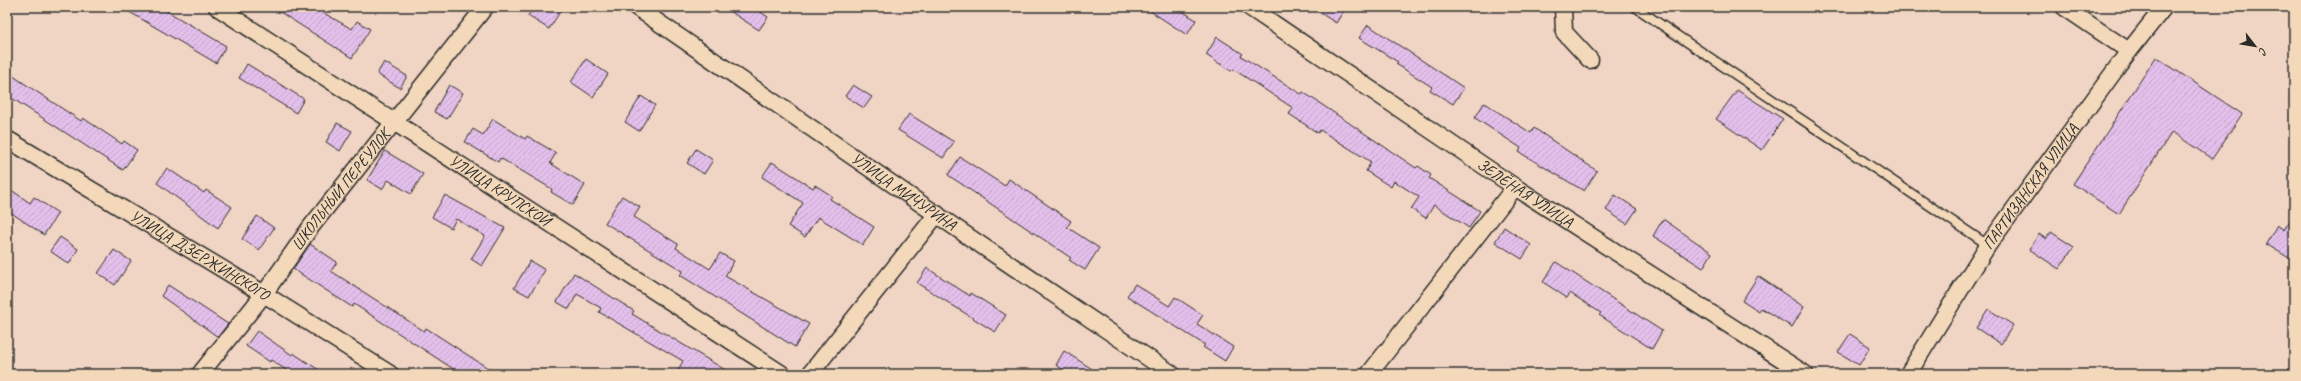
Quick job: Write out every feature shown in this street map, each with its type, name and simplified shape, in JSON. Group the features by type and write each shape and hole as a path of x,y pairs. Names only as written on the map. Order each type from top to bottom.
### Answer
{"street":[{"name":"УЛИЦА КРУПСКОЙ","path":"217,7 782,374"},
{"name":"ШКОЛЬНЫЙ ПЕРЕУЛОК","path":"200,374 264,294 310,228 485,7"},
{"name":"УЛИЦА МИЧУРИНА","path":"636,7 1172,374"},
{"name":"ЗЕЛЁНАЯ УЛИЦА","path":"1249,7 1515,187 1804,374"},
{"path":"1563,7 1564,32 1590,60"},
{"path":"2064,7 2129,51"},
{"name":"ПАРТИЗАНСКАЯ УЛИЦА","path":"1908,374 1988,245 2129,51 2164,7"},
{"name":"УЛИЦА ДЗЕРЖИНСКОГО","path":"7,139 264,294 390,374"},
{"path":"1368,374 1515,187"},
{"path":"810,374 937,214"}],"lane":[{"path":"1635,7 1988,245"}],"building":[{"path":"121,7 160,7 226,46 216,63"},
{"path":"272,7 313,7 352,29 357,21 370,29 352,58"},
{"path":"533,7 563,7 549,29 528,16"},
{"path":"723,7 753,7 768,17 759,30"},
{"path":"1144,7 1176,7 1196,20 1187,35"},
{"path":"1311,7 1346,7 1336,23"},
{"path":"1368,25 1464,88 1453,104 1430,90 1432,87 1396,64 1398,62 1359,38"},
{"path":"1217,37 1243,54 1241,56 1301,94 1303,92 1416,168 1418,166 1431,175 1429,178 1480,211 1469,228 1434,205 1426,218 1411,209 1419,197 1394,181 1391,187 1366,171 1371,162 1320,130 1318,133 1289,114 1293,108 1233,69 1231,71 1206,55"},
{"path":"2156,57 2242,114 2212,159 2172,132 2119,214 2073,184"},
{"path":"586,59 608,74 593,97 571,82"},
{"path":"384,62 407,76 400,88 377,74"},
{"path":"247,64 304,99 296,113 239,78"},
{"path":"7,72 81,121 83,118 122,144 124,141 137,150 123,170 7,95"},
{"path":"449,85 463,93 447,119 434,112"},
{"path":"853,85 872,97 864,108 845,96"},
{"path":"1737,90 1783,119 1762,150 1716,119"},
{"path":"641,96 655,105 639,131 625,122"},
{"path":"1484,103 1531,133 1534,128 1597,171 1584,191 1519,152 1521,148 1475,118"},
{"path":"909,114 954,142 943,158 898,130"},
{"path":"493,119 525,139 527,136 556,153 550,163 585,185 573,205 551,192 552,189 500,158 498,162 465,142 473,129 483,135"},
{"path":"337,123 352,131 340,151 326,142"},
{"path":"696,149 713,160 704,174 687,163"},
{"path":"385,151 423,174 411,194 388,180 382,189 367,180"},
{"path":"960,157 1005,186 1009,179 1071,221 1067,227 1099,248 1085,270 1069,260 1071,258 948,175"},
{"path":"772,162 813,188 815,185 832,196 830,199 874,227 863,245 818,217 805,237 788,226 803,203 762,177"},
{"path":"167,168 204,193 206,190 232,207 218,228 157,183"},
{"path":"7,187 30,203 34,197 58,213 44,235 7,210"},
{"path":"445,195 505,228 482,266 471,259 485,236 456,219 451,228 432,217"},
{"path":"1615,195 1637,209 1627,224 1606,210"},
{"path":"622,196 640,207 634,217 678,244 676,248 710,269 720,253 734,261 725,276 809,324 795,347 680,275 683,271 605,223"},
{"path":"2294,214 2294,261 2266,244 2277,225 2284,230"},
{"path":"257,216 274,228 259,250 242,239"},
{"path":"1663,219 1712,253 1703,268 1653,236"},
{"path":"1504,227 1531,245 1522,259 1495,242"},
{"path":"2051,232 2074,247 2059,269 2029,249 2039,234 2046,239"},
{"path":"60,237 78,249 69,264 50,251"},
{"path":"310,244 337,262 331,271 424,331 426,328 497,374 461,374 354,304 352,307 293,269"},
{"path":"114,250 131,261 115,285 98,273"},
{"path":"530,261 545,270 529,296 514,288"},
{"path":"1556,262 1662,331 1652,349 1599,315 1601,313 1570,293 1567,298 1543,282"},
{"path":"927,268 970,296 971,293 1006,315 995,332 917,283"},
{"path":"574,273 634,311 632,314 732,374 676,374 683,361 599,312 601,308 577,294 569,309 557,302"},
{"path":"1758,276 1804,307 1792,327 1761,308 1759,312 1742,301"},
{"path":"1135,284 1169,306 1175,297 1203,315 1197,324 1233,347 1225,361 1203,347 1205,345 1127,296"},
{"path":"168,285 228,324 218,337 161,296"},
{"path":"1988,309 2013,325 2001,344 1976,328"},
{"path":"257,331 292,355 293,353 325,374 292,374 271,360 270,362 246,346"},
{"path":"1850,334 1870,347 1859,365 1838,352"},
{"path":"1064,351 1100,374 1070,374 1056,365"}]}
